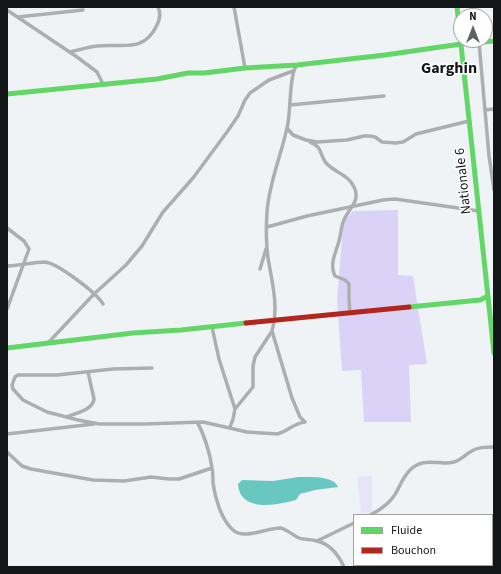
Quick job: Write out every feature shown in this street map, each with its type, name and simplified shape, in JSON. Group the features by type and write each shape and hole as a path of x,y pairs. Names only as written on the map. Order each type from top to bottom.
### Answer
{"street":[{"path":"70,52 98,46 133,45 145,41 150,37 159,20 160,12 158,7"},
{"path":"234,7 245,68"},
{"path":"7,10 97,72 103,84"},
{"path":"18,17 83,10"},
{"path":"7,94 245,68 297,65 453,45"},
{"name":"Nationale 6","path":"461,48 494,352"},
{"path":"480,48 489,156 494,190"},
{"path":"7,434 38,432 99,424 208,422 258,433 276,434 281,433 296,424 305,422 300,417 292,398 272,331 275,300 267,248 269,196 287,128 293,71 297,65"},
{"path":"48,343 94,294 126,265 142,246 163,212 193,178 227,132 238,116 250,93 269,80 293,71"},
{"path":"290,105 384,96"},
{"path":"485,110 494,109"},
{"path":"306,140 317,142 347,140 370,136 375,137 382,142 399,143 416,134 470,121"},
{"path":"287,128 293,135 316,144 320,149 326,163 349,180 354,186 356,200 343,222 339,240 333,256 332,270 335,276 345,280 349,284 350,313"},
{"path":"267,228 286,221 395,198 479,210"},
{"path":"7,228 24,241 29,249 7,309"},
{"path":"260,269 263,256 267,248"},
{"path":"7,266 44,262 52,264 70,275 94,294 103,304"},
{"path":"7,348 133,333 212,327 480,300 488,296"},
{"path":"212,327 219,359 234,409 230,427"},
{"path":"234,409 253,387 253,366 255,357 272,331"},
{"path":"99,424 65,417 38,408 23,400 13,390 12,381 18,375 47,376 120,369 152,368"},
{"path":"65,417 92,406 94,403 88,372"},
{"path":"197,422 204,439 212,468 213,482 219,504 224,518 233,530 246,534 282,528 300,538 325,544 334,551 344,567"},
{"path":"372,514 377,512 391,499 407,473 414,466 426,462 454,462 474,449 494,447"},
{"path":"7,452 22,466 31,470 93,480 124,481 151,477 169,479 179,478 212,468"},
{"path":"317,541 353,523"}],"shaded area":[{"path":"398,210 398,275 413,276 427,364 409,365 411,422 364,422 361,370 342,371 337,301 343,223 353,211"},
{"path":"372,476 372,512 361,513 357,477"}],"water":[{"path":"298,477 314,477 331,480 336,483 338,487 315,490 300,494 296,500 288,502 261,505 252,503 245,499 240,493 238,484 242,480 273,481"}],"traffic: fast":[{"path":"457,7 494,353"},
{"path":"7,94 157,79 188,73 297,65 494,41"},
{"path":"409,307 480,300 488,296"},
{"path":"7,348 133,333 181,330 246,323"}],"traffic: jam":[{"path":"246,323 409,307"}],"district":[{"name":"Garghin","path":"449,69"}]}
